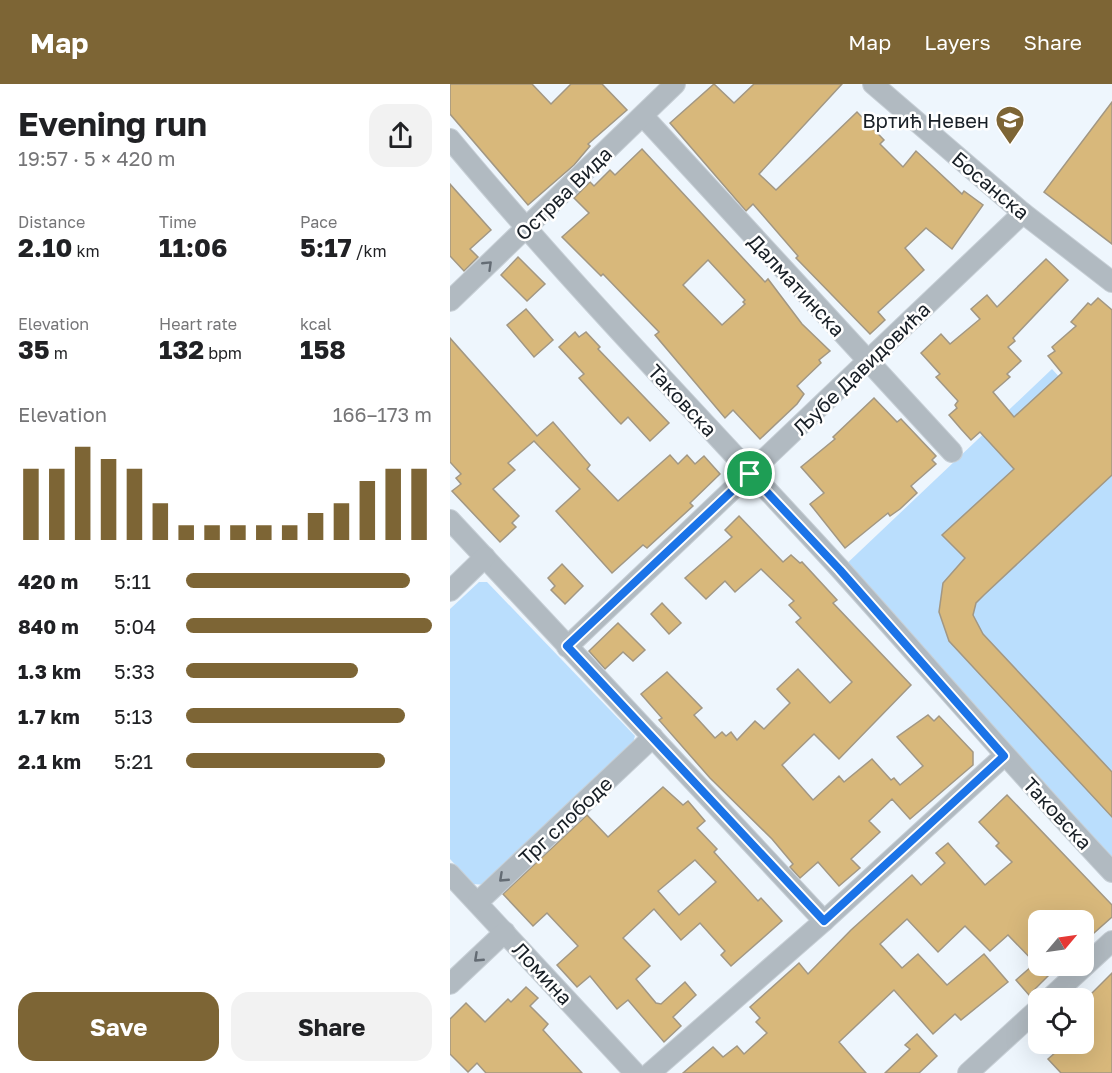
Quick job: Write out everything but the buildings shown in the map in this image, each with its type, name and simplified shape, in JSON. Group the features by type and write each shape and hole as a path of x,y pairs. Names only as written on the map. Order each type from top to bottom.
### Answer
{"street":[{"name":"Острва Вида","path":"450,301 675,84"},
{"name":"Босанска","path":"873,84 1023,213 1112,282"},
{"name":"Далматинска","path":"643,116 952,452"},
{"name":"Таковска","path":"450,139 526,229 840,570 1004,756 1112,872"},
{"name":"Љубе Давидовића","path":"567,646 1023,213"},
{"path":"450,520 824,921"},
{"path":"450,591 485,557"},
{"name":"Трг слободе","path":"478,902 653,737"},
{"path":"650,1073 824,921 1004,756"},
{"name":"Ломина","path":"450,873 635,1073"},
{"path":"450,984 505,932"},
{"path":"1060,988 1112,941"},
{"path":"968,1073 1028,1018"}],"shaded area":[{"path":"1052,369 1085,405 1112,381 1112,872 840,570"},
{"path":"479,582 487,582 635,736 632,746 487,885 473,884 450,859 450,609"}],"place":[{"name":"Вртић Невен","path":"1010,146"}],"route":[{"path":"750,474 840,570 1004,756 824,921 567,646 750,474"}]}
